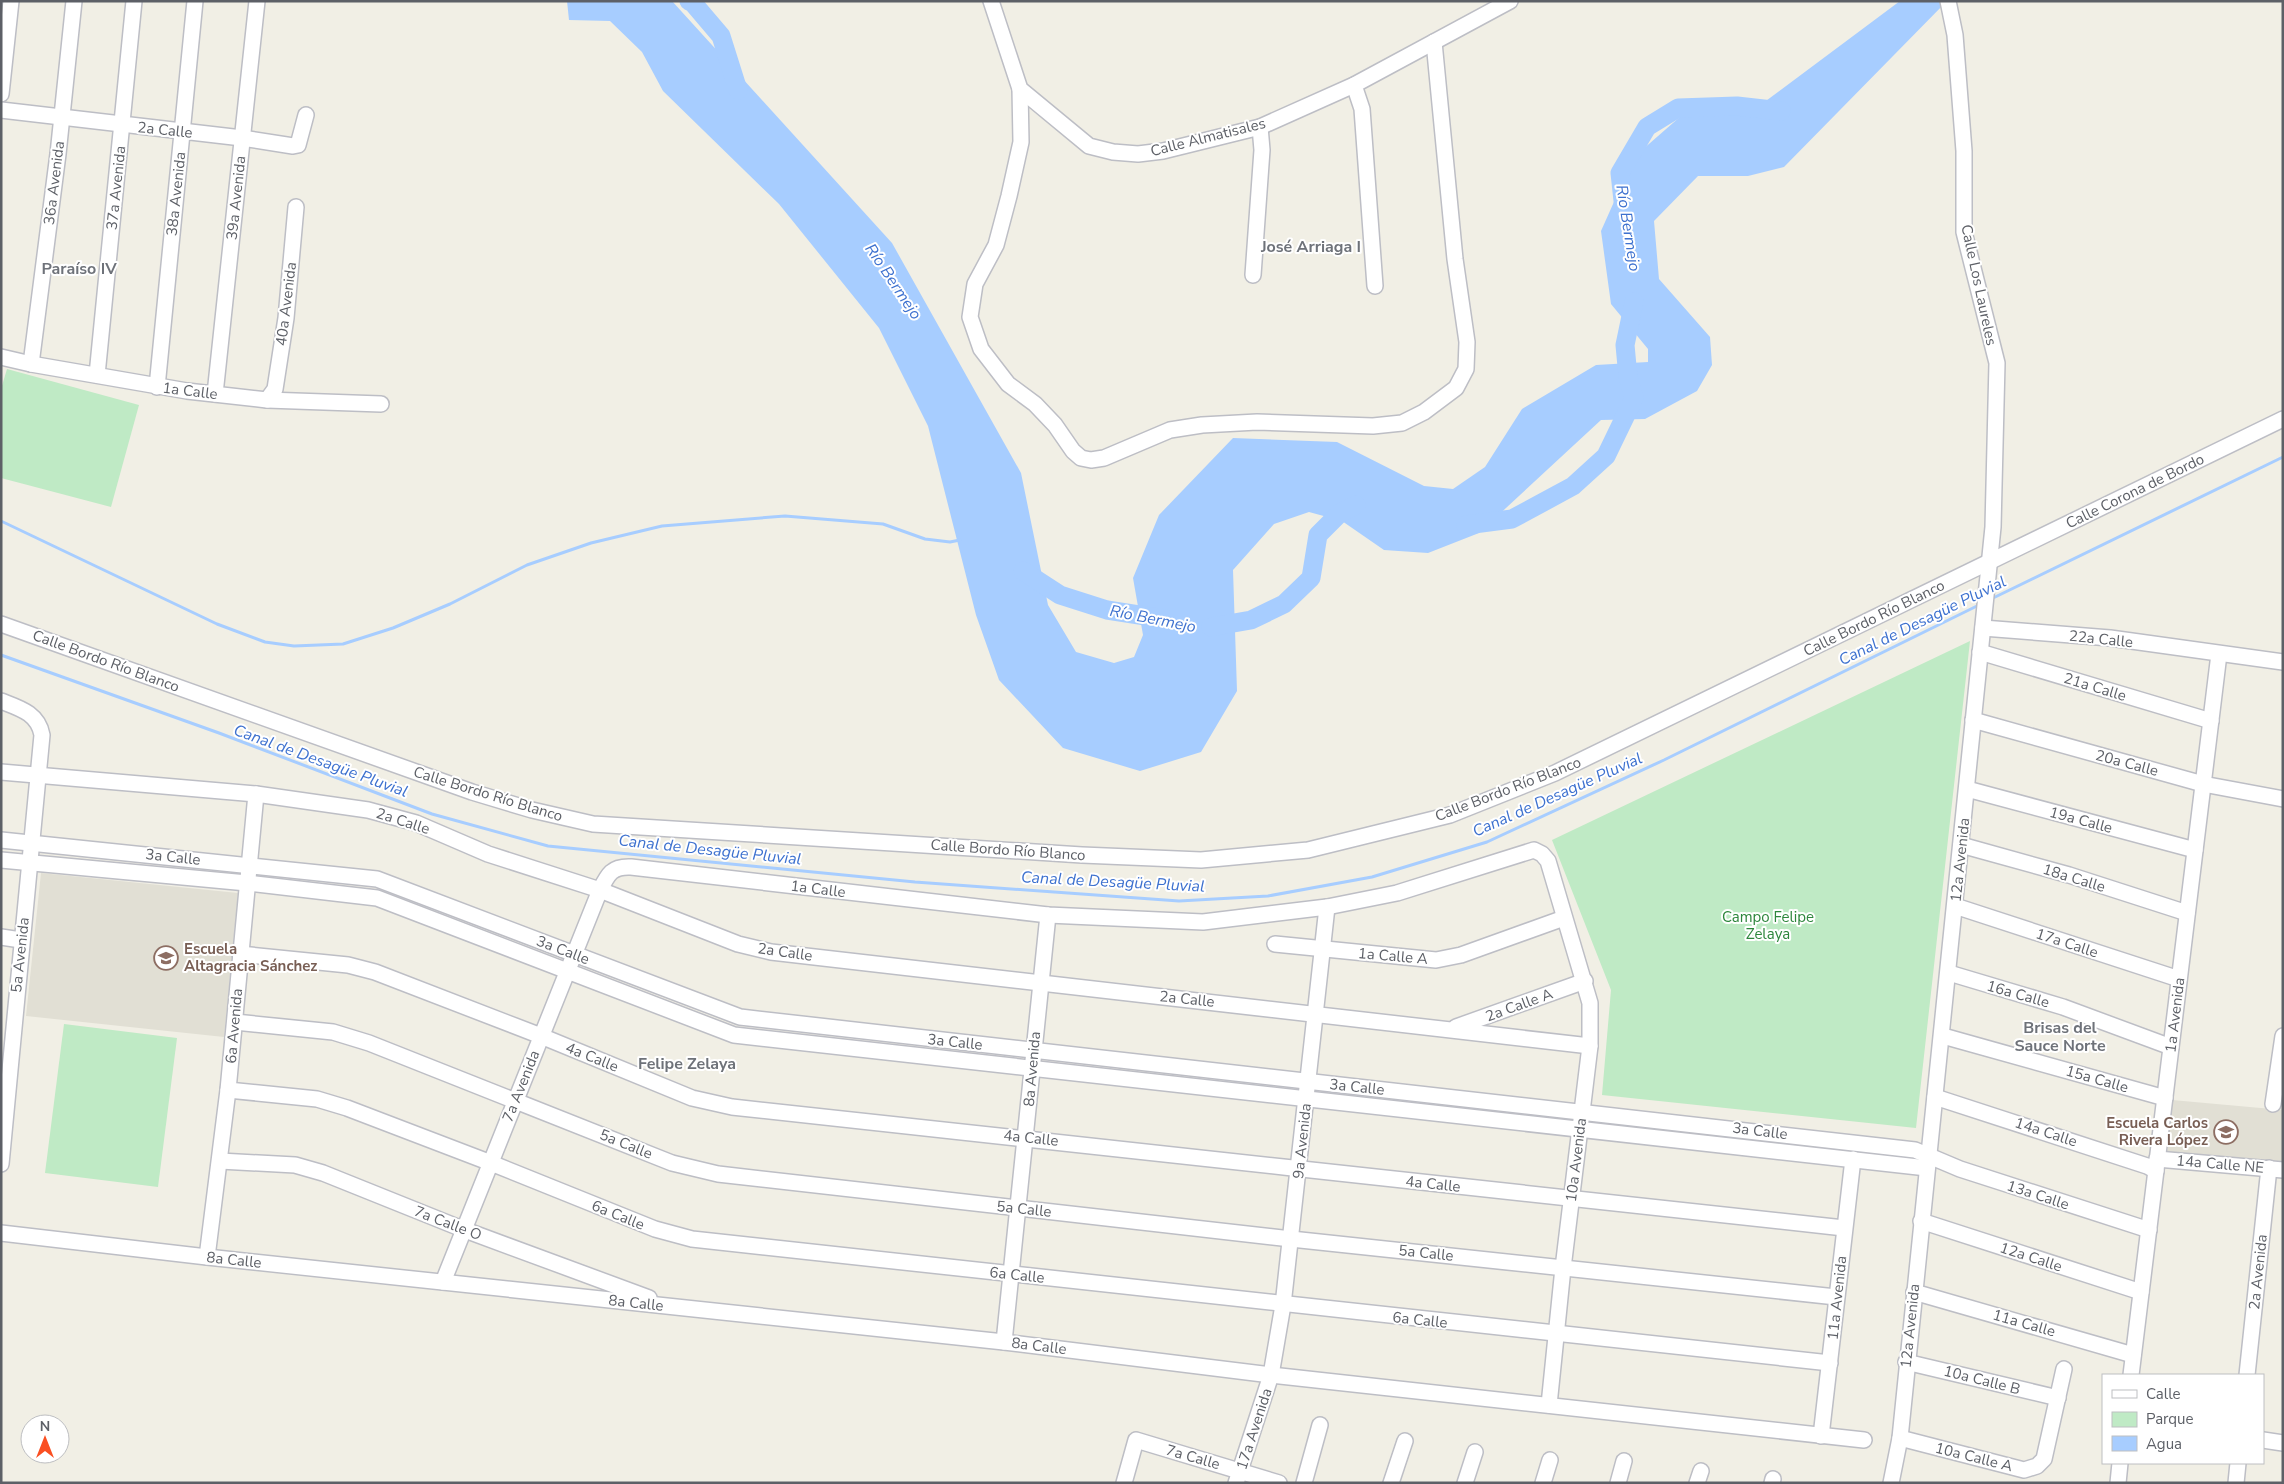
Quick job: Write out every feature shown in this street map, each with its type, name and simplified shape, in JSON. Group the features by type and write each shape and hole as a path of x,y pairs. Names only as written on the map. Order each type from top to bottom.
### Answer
{"street":[{"path":"1,94 11,1"},
{"name":"36a Avenida","path":"31,364 62,118 74,1"},
{"name":"37a Avenida","path":"97,375 134,1"},
{"name":"38a Avenida","path":"157,387 195,1"},
{"name":"39a Avenida","path":"215,394 257,1"},
{"path":"991,1 1020,90 1021,142 996,245 975,284 970,317 981,349 1008,384 1035,404 1055,425 1072,451 1081,458 1091,460 1104,458 1170,430 1202,425 1257,422 1373,426 1402,423 1424,412 1456,388 1466,370 1467,342 1455,258 1434,42"},
{"name":"Calle Almatisales","path":"1020,90 1089,146 1113,152 1138,154 1163,150 1260,127 1354,85 1510,1"},
{"name":"Calle Los Laureles","path":"1948,4 1955,35 1964,151 1964,232 1996,363 1993,527 1988,564"},
{"path":"1354,85 1362,109 1375,286"},
{"name":"2a Calle","path":"1,110 122,126 298,145 306,115"},
{"path":"1253,275 1262,150 1260,127"},
{"name":"40a Avenida","path":"267,400 275,389 282,344 296,206"},
{"name":"1a Calle","path":"1,357 157,387 267,400 381,404"},
{"name":"Calle Corona de Bordo","path":"1988,564 2283,419"},
{"name":"Calle Bordo Río Blanco","path":"1,624 472,792 532,810 593,824 1082,855 1201,860 1308,850 1450,814 1554,773 1988,564"},
{"name":"12a Avenida","path":"1895,1482 1906,1362 1949,973 1988,564"},
{"name":"22a Calle","path":"1983,628 2110,638 2283,662"},
{"name":"21a Calle","path":"1980,652 2210,721"},
{"name":"1a Avenida","path":"2131,1374 2218,654"},
{"path":"1,702 31,715 40,726 42,735 38,776"},
{"name":"20a Calle","path":"1973,720 2203,784 2283,800"},
{"name":"2a Calle","path":"1,772 256,794 368,810 416,823 488,854 600,890 738,944 771,952 1452,1028 1590,1046"},
{"name":"5a Avenida","path":"1,1164 8,1010 21,940 38,776"},
{"name":"19a Calle","path":"1967,789 2195,850"},
{"name":"6a Avenida","path":"207,1257 228,1090 256,794"},
{"name":"3a Calle","path":"1,840 249,864 377,879 740,1017 1308,1082 1582,1110 1915,1150 1929,1162"},
{"name":"18a Calle","path":"1961,845 2068,875 2187,913"},
{"name":"10a Avenida","path":"1327,907 1397,893 1534,850 1542,854 1548,861 1590,1003 1590,1046 1570,1200 1549,1406"},
{"name":"3a Calle","path":"1,860 248,883 377,898 734,1035 1306,1100 1853,1159 1929,1162"},
{"name":"1a Calle","path":"600,890 612,869 631,867 1048,915"},
{"name":"7a Avenida","path":"443,1282 600,890"},
{"name":"17a Calle","path":"1955,906 2179,979"},
{"path":"1048,915 1203,922 1327,907"},
{"name":"9a Avenida","path":"1271,1375 1283,1305 1291,1239 1327,907"},
{"name":"8a Avenida","path":"1004,1342 1048,915"},
{"name":"1a Calle A","path":"1275,944 1436,960 1461,955 1564,918"},
{"path":"1,937 21,940"},
{"name":"4a Calle","path":"240,954 348,965 366,970 541,1036 692,1098 732,1107 1025,1137 1570,1200 1844,1228"},
{"name":"16a Calle","path":"1949,973 2063,1007 2171,1047"},
{"name":"2a Calle A","path":"1452,1028 1585,981"},
{"name":"5a Calle","path":"235,1022 333,1032 369,1043 672,1163 718,1174 1291,1239 1836,1297"},
{"name":"15a Calle","path":"1942,1036 2165,1098"},
{"path":"2273,1104 2283,1036"},
{"name":"6a Calle","path":"228,1090 317,1100 347,1108 491,1163 654,1229 692,1239 1556,1335 1830,1363"},
{"name":"14a Calle","path":"1935,1097 2157,1165"},
{"name":"11a Avenida","path":"1821,1436 1853,1159"},
{"name":"7a Calle O","path":"220,1161 295,1165 323,1173 464,1230 672,1306"},
{"name":"13a Calle","path":"1929,1162 1960,1169 2149,1230"},
{"name":"14a Calle NE","path":"2157,1165 2276,1169"},
{"name":"2a Avenida","path":"2247,1374 2276,1169"},
{"name":"12a Calle","path":"1921,1222 2141,1292"},
{"name":"8a Calle","path":"1,1233 207,1257 1004,1342 1271,1375 1864,1440"},
{"name":"11a Calle","path":"1914,1292 2133,1355"},
{"name":"10a Calle B","path":"1906,1362 2058,1398"},
{"name":"10a Calle A","path":"1900,1438 2024,1470 2037,1466 2044,1459 2064,1369"},
{"name":"17a Avenida","path":"1238,1477 1271,1375"},
{"path":"1304,1483 1320,1425"},
{"name":"7a Calle","path":"1124,1483 1136,1440 1238,1477 1279,1483"},
{"path":"2264,1440 2283,1443"},
{"path":"1391,1483 1405,1442"},
{"path":"1465,1483 1475,1452"},
{"path":"1543,1483 1550,1460"},
{"path":"1618,1483 1624,1461"},
{"path":"2118,1483 2120,1464"},
{"path":"2236,1483 2238,1464"}],"shaded area":[{"name":"Escuela Altagracia Sánchez","path":"41,873 238,893 224,1037 26,1016"},
{"name":"Escuela Carlos Rivera López","path":"2172,1100 2283,1110 2283,1165 2167,1154"}],"green space":[{"path":"7,369 139,405 111,507 1,478 1,389"},
{"name":"Campo Felipe Zelaya","path":"1970,641 1916,1128 1602,1095 1611,990 1552,840"},
{"path":"64,1024 177,1038 158,1187 45,1173"}],"water":[{"path":"567,1 672,1 892,243 1021,473 1048,605 1076,652 1114,663 1134,657 1143,635 1133,578 1159,515 1233,438 1337,442 1424,486 1453,489 1485,467 1522,409 1596,365 1648,362 1648,349 1611,304 1601,231 1634,157 1689,109 1751,112 1900,1 1947,1 1784,167 1748,176 1698,176 1654,221 1659,279 1710,337 1712,365 1697,391 1645,419 1601,420 1479,533 1428,553 1384,550 1342,521 1309,512 1274,524 1233,570 1237,691 1201,752 1140,771 1063,748 999,680 976,615 928,426 879,328 779,204 663,91 642,52 610,21 569,20"}],"waterway":[{"name":"Río Bermejo","path":"689,1 693,3 721,36 738,90"},
{"name":"Río Bermejo","path":"1624,210 1620,173 1647,127 1678,108 1737,106 1781,111"},
{"name":"Río Bermejo","path":"1466,525 1512,519 1573,486 1606,456 1634,398 1628,377 1625,345 1634,302"},
{"name":"Canal de Desagüe Pluvial","path":"1989,600 2283,457"},
{"name":"Río Bermejo","path":"1211,627 1251,620 1284,604 1311,578 1318,535 1340,513 1356,505"},
{"path":"1,521 217,624 265,642 294,646 343,644 393,628 450,604 527,565 591,543 662,526 785,516 883,524 925,539 950,542 960,540"},
{"name":"Río Bermejo","path":"1023,571 1060,595 1107,610 1165,619"},
{"name":"Canal de Desagüe Pluvial","path":"1,655 219,733 432,814 548,846 915,882 1179,901 1268,896 1372,877 1487,842 1664,760 1979,605"}],"place":[{"name":"Escuela Altagracia Sánchez","path":"166,958"},
{"name":"Escuela Carlos Rivera López","path":"2226,1132"}],"district":[{"name":"José Arriaga I","path":"1311,246"},
{"name":"Paraíso IV","path":"79,268"},
{"name":"Brisas del Sauce Norte","path":"2060,1036"},
{"name":"Felipe Zelaya","path":"687,1063"}]}
